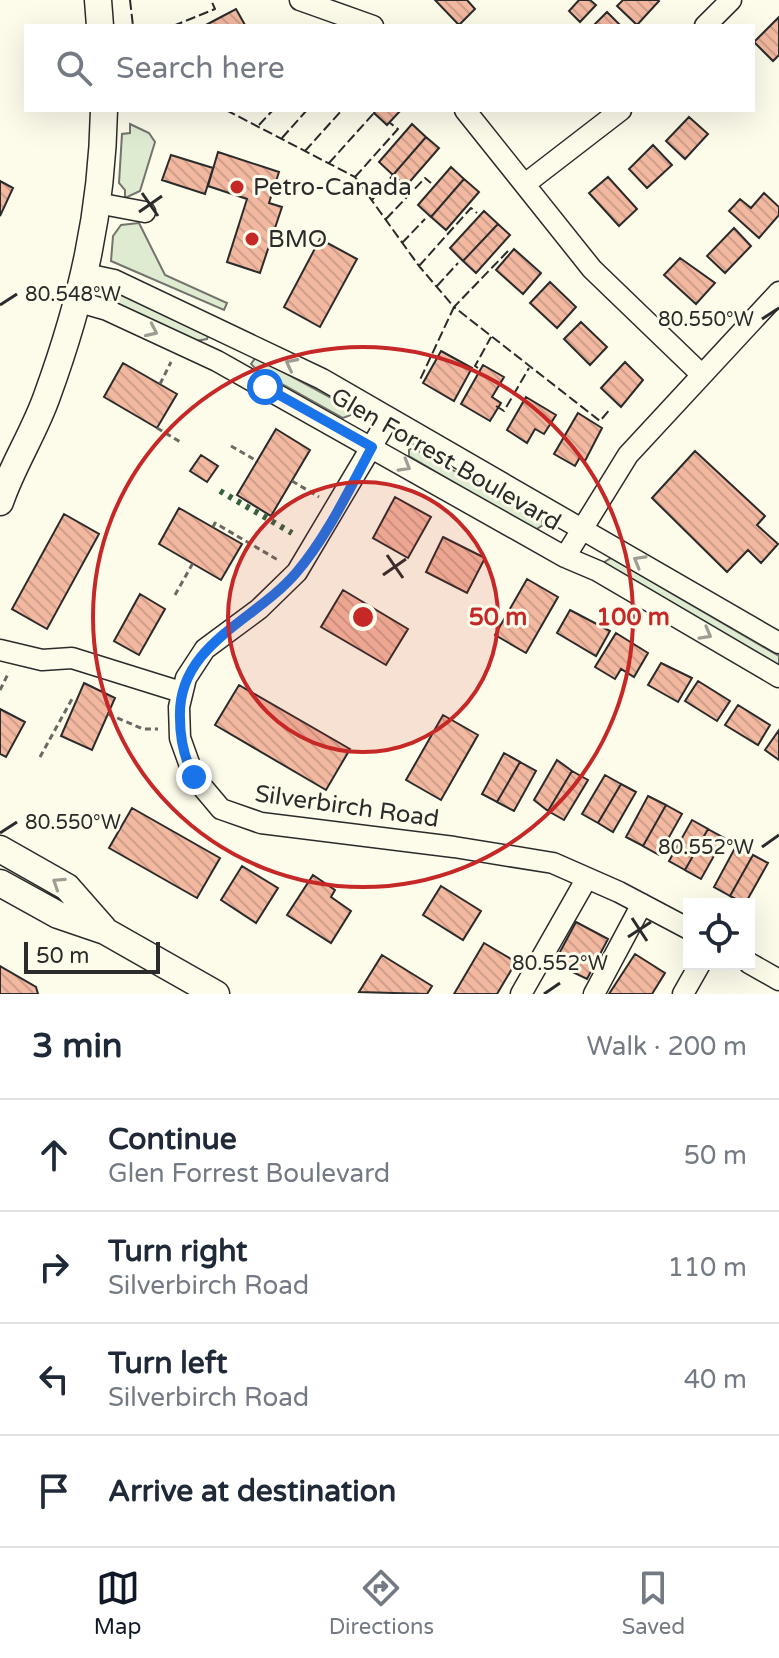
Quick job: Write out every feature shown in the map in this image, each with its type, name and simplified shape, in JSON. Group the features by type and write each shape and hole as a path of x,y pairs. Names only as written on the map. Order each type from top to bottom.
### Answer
{"main road":[{"path":"98,0 100,24"},
{"path":"2,493 38,420 79,302 97,203 104,112"},
{"path":"0,849 67,887 105,931"},
{"path":"0,883 58,915 105,931 216,994"}],"street":[{"path":"300,0 367,24"},
{"path":"707,24 731,0"},
{"path":"467,112 592,269 701,374"},
{"path":"525,184 618,112"},
{"path":"97,203 145,212"},
{"name":"Glen Forrest Boulevard","path":"86,274 114,280 229,332 582,527 779,643"},
{"name":"Glen Forrest Boulevard","path":"79,302 107,310 217,361 565,557 598,571 779,677"},
{"path":"565,557 628,455 701,374 776,302"},
{"name":"Silverbirch Road","path":"388,419 297,572 259,609 205,649 181,692 180,738 187,765 199,786 221,809 282,827 454,847 553,863 683,926"},
{"path":"0,650 42,660 72,658 181,692"},
{"path":"521,994 587,878"},
{"path":"594,994 642,904"},
{"path":"755,966 779,980"},
{"path":"683,994 697,970"}],"path":[{"path":"160,384 174,357"},
{"path":"157,428 182,443"},
{"path":"231,446 257,461"},
{"path":"292,481 319,497"},
{"path":"213,527 215,523 278,560"},
{"path":"175,595 193,563"},
{"path":"40,757 72,699 76,701"},
{"path":"108,714 143,729 158,729"}],"green space":[{"path":"130,124 149,133 155,142 140,191 125,198 125,190 119,183 122,134 130,133"},
{"path":"139,223 165,275 227,303 224,310 111,261 113,236 121,225"},
{"path":"121,294 208,336 207,339 196,341 117,305 114,300"},
{"path":"256,357 348,407 351,415 343,418 257,370 251,364"},
{"path":"409,449 415,449 542,520 543,525 535,530 409,456"},
{"path":"611,558 779,656 779,670 603,563"}],"building":[{"path":"435,0 467,0 475,9 458,24"},
{"path":"579,0 590,0 596,5 580,22 569,11"},
{"path":"623,0 659,1 638,24 617,6"},
{"path":"236,9 244,24 208,24"},
{"path":"607,12 619,24 595,24"},
{"path":"779,17 779,55 773,61 755,41"},
{"path":"375,112 399,112 387,125"},
{"path":"689,117 708,134 685,159 666,141"},
{"path":"412,124 426,137 393,175 379,162"},
{"path":"426,137 439,148 406,186 393,175"},
{"path":"653,145 672,165 647,188 629,169"},
{"path":"218,152 279,172 269,203 282,207 260,273 227,262 247,199 208,186"},
{"path":"171,155 213,168 205,194 162,180"},
{"path":"451,167 464,179 431,217 418,205"},
{"path":"608,177 637,209 619,226 589,193"},
{"path":"464,179 479,192 446,230 431,217"},
{"path":"0,181 13,188 0,216"},
{"path":"764,193 779,207 779,215 759,238 729,211 740,199 751,208"},
{"path":"484,211 498,224 463,261 450,248"},
{"path":"498,224 510,235 476,273 463,261"},
{"path":"734,228 751,246 725,273 707,256"},
{"path":"320,239 357,259 320,327 284,307"},
{"path":"514,249 541,273 523,294 496,270"},
{"path":"680,258 715,283 696,304 664,275"},
{"path":"550,282 576,307 557,328 530,303"},
{"path":"581,322 607,347 590,365 564,339"},
{"path":"441,351 472,368 454,401 423,383"},
{"path":"625,362 643,380 621,407 601,388"},
{"path":"123,363 177,394 157,428 104,397"},
{"path":"483,365 504,377 492,397 501,403 490,421 461,404"},
{"path":"526,397 556,415 544,434 535,429 527,443 507,430"},
{"path":"578,413 602,428 585,461 580,457 575,466 554,454"},
{"path":"276,429 310,450 271,516 237,495"},
{"path":"695,451 765,516 757,525 778,544 761,563 748,550 727,572 652,498"},
{"path":"201,455 218,466 207,482 190,471"},
{"path":"395,497 431,517 408,558 373,538"},
{"path":"179,508 242,544 221,580 159,544"},
{"path":"64,514 99,534 47,629 12,609"},
{"path":"443,537 485,558 467,593 426,572"},
{"path":"527,579 558,597 526,653 495,635"},
{"path":"343,590 408,629 386,665 321,627"},
{"path":"140,594 165,609 139,655 114,641"},
{"path":"570,610 610,631 596,656 557,633"},
{"path":"616,633 648,653 634,677 621,669 615,679 595,667"},
{"path":"661,663 692,678 678,702 648,685"},
{"path":"698,681 730,701 717,721 685,701"},
{"path":"84,683 115,698 92,750 61,736"},
{"path":"239,685 350,749 326,790 215,725"},
{"path":"738,705 770,725 758,745 725,725"},
{"path":"0,709 25,722 6,757 0,754"},
{"path":"443,715 478,735 441,800 406,780"},
{"path":"779,730 779,760 765,750"},
{"path":"504,753 520,762 497,802 482,794"},
{"path":"557,760 572,771 548,811 534,800"},
{"path":"520,762 536,771 514,811 497,802"},
{"path":"572,771 588,780 564,820 548,811"},
{"path":"605,775 621,784 598,823 582,814"},
{"path":"621,784 636,792 613,832 598,823"},
{"path":"648,796 666,805 643,846 626,837"},
{"path":"666,805 682,814 659,855 643,846"},
{"path":"132,808 220,858 197,898 109,848"},
{"path":"692,820 708,829 685,870 669,861"},
{"path":"708,829 724,838 701,879 685,870"},
{"path":"736,846 753,855 730,896 714,887"},
{"path":"753,855 768,863 748,898 730,896"},
{"path":"242,866 278,888 256,923 221,900"},
{"path":"313,875 335,890 331,897 351,911 331,943 287,915"},
{"path":"441,886 481,911 463,940 423,915"},
{"path":"576,922 608,939 587,979 554,963"},
{"path":"484,943 516,962 497,994 454,994"},
{"path":"635,954 665,973 652,994 609,994"},
{"path":"382,955 432,986 427,994 359,992"},
{"path":"0,966 36,987 38,994 0,994"}],"hedge":[{"path":"220,491 292,533"}],"fence":[{"path":"130,0 133,24"},
{"path":"178,24 215,9 211,0"},
{"path":"230,112 355,177 419,266 454,307 419,382"},
{"path":"259,125 271,112"},
{"path":"282,138 305,112"},
{"path":"305,151 340,112"},
{"path":"329,163 374,113"},
{"path":"355,177 398,129 390,123"},
{"path":"372,200 393,175"},
{"path":"386,219 425,178 431,183"},
{"path":"419,266 471,208 477,213"},
{"path":"402,243 425,219"},
{"path":"508,251 454,307 600,421 611,408"},
{"path":"437,286 458,263"},
{"path":"478,368 475,366 491,337"},
{"path":"496,406 504,411 529,368"}],"place":[{"name":"Petro-Canada","path":"237,187"},
{"name":"BMO","path":"252,239"}],"route":[{"path":"194,777 187,765 180,738 179,707 186,678 205,649 259,609 297,572 372,447 265,387"}]}
